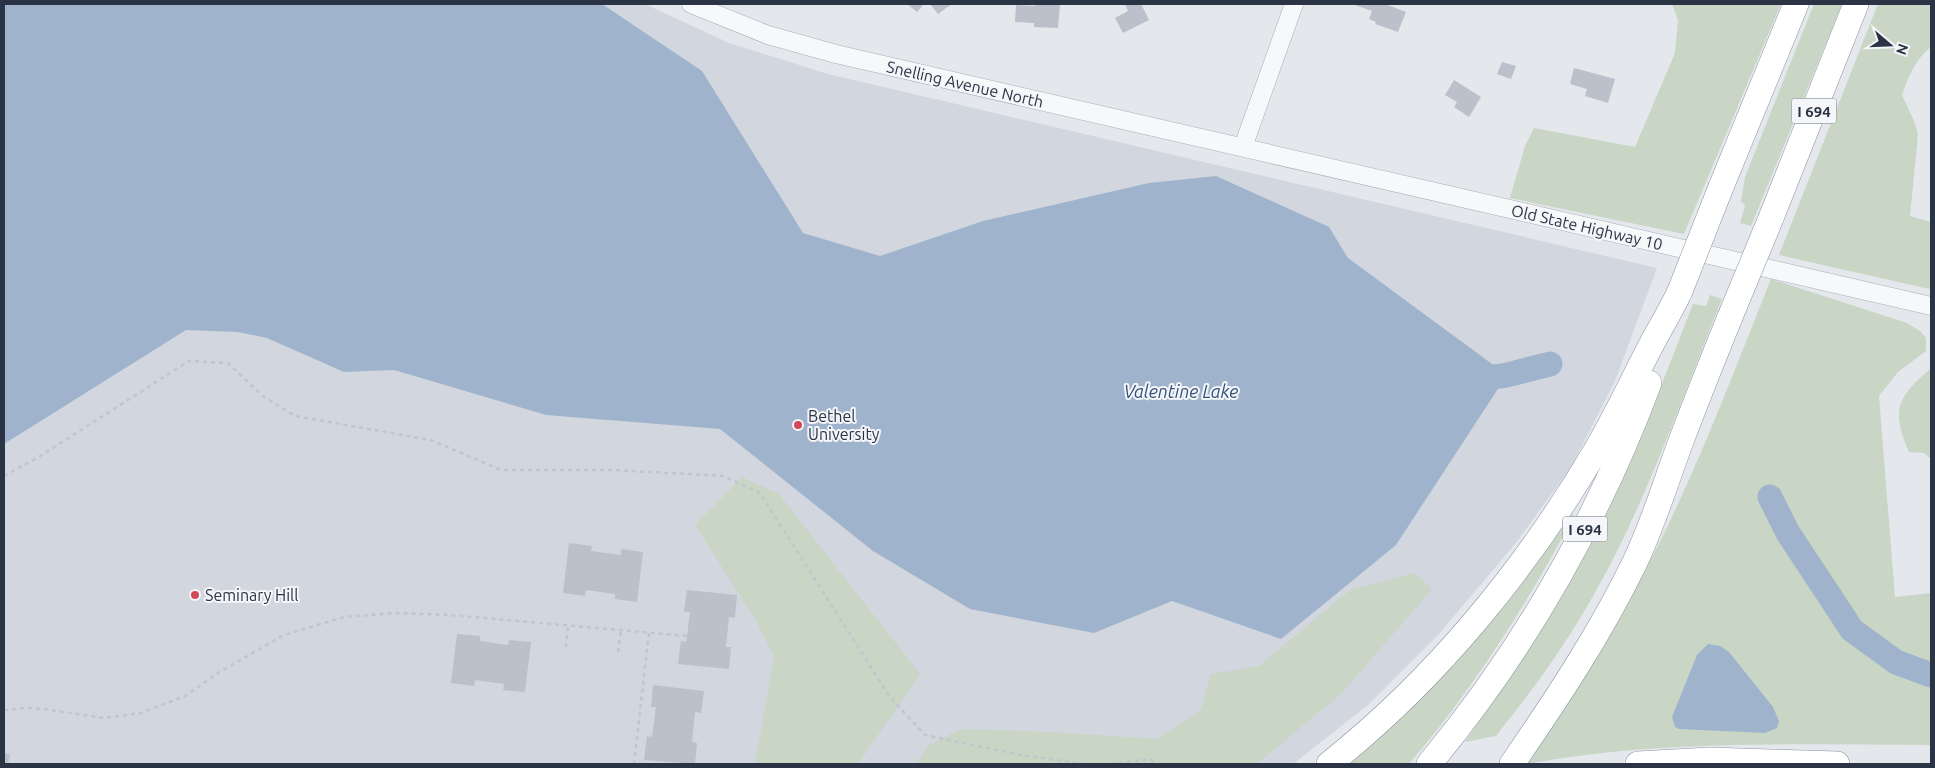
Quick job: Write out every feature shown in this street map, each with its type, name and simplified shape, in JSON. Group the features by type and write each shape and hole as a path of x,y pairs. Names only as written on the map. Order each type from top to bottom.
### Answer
{"highway":[{"name":"I 694","path":"1429,764 1457,731 1518,644 1554,587 1585,528 1642,402 1665,341 1676,299 1796,4"},
{"name":"I 694","path":"1545,705 1616,599 1655,519 1675,458 1730,317 1856,4"},
{"path":"1329,764 1391,710 1426,675 1510,578 1581,476 1623,404 1676,299"},
{"path":"1494,764 1545,705"},
{"path":"1512,764 1545,705"},
{"path":"1638,764 1709,760 1837,764"}],"street":[{"name":"Snelling Avenue North","path":"691,4 768,35 836,54 1243,147"},
{"path":"1243,147 1294,4"},
{"name":"Old State Highway 10","path":"1243,147 1931,306"}],"path":[{"path":"4,476 37,458 189,360 228,363 264,397 295,416 430,440 502,470 613,470 724,476 760,493 890,697 925,734 1021,755 1084,764"},
{"path":"4,710 44,709 104,718 141,713 184,696 218,673 284,635 344,617 395,613 450,614 687,636"},
{"path":"566,648 568,625"},
{"path":"618,652 621,630"},
{"path":"634,764 649,633"},
{"path":"1111,764 1151,759 1154,764"}],"shaded area":[{"name":"Bethel University","path":"4,4 645,4 729,43 828,74 1657,268 1615,381 1570,469 1515,544 1438,635 1368,705 1293,764 4,764"}],"green space":[{"path":"1672,4 1781,4 1684,234 1510,198 1525,146 1534,128 1635,147 1675,53 1678,20"},
{"path":"1814,4 1842,4 1751,226 1740,223 1745,206 1741,201 1745,177"},
{"path":"1878,4 1931,4 1931,47 1921,56 1913,69 1902,95 1918,135 1910,216 1931,222 1931,285 1929,289 1779,255"},
{"path":"1771,279 1907,323 1920,331 1926,338 1926,351 1898,372 1879,396 1895,597 1931,593 1931,745 1779,744 1677,747 1627,750 1526,764 1602,647 1662,538 1711,428"},
{"path":"1710,295 1722,299 1668,436 1608,570 1557,654 1496,736 1465,742 1537,635 1577,569 1625,472 1693,304 1706,306"},
{"path":"1931,368 1930,458 1924,453 1909,452 1903,437 1899,414 1900,404 1911,387"},
{"path":"742,477 779,494 920,674 858,764 755,764 774,657 755,619 695,525"},
{"path":"1569,512 1574,516 1518,613 1456,706 1409,764 1344,764"},
{"path":"1415,573 1432,589 1342,693 1257,764 917,764 928,746 961,729 1051,732 1157,739 1201,710 1211,674 1259,666 1350,590"}],"water":[{"name":"Valentine Lake","path":"4,4 602,4 702,71 803,233 880,256 983,221 1149,183 1216,176 1329,227 1348,258 1507,375 1396,545 1281,639 1172,601 1094,633 970,609 873,551 720,429 546,415 394,370 344,372 267,338 238,332 186,330 4,444"},
{"path":"1708,644 1720,646 1729,652 1773,707 1779,721 1777,728 1765,733 1679,729 1675,727 1672,717 1697,655"}],"building":[{"path":"907,4 924,4 917,12"},
{"path":"930,4 952,4 938,14"},
{"path":"1035,4 1060,4 1058,28 1034,27 1034,23 1015,22 1016,5 1035,6"},
{"path":"1125,4 1141,4 1149,20 1123,33 1115,18 1128,11"},
{"path":"1352,4 1385,4 1406,12 1398,32 1375,24 1376,22 1369,19 1372,11"},
{"path":"1502,62 1516,66 1511,79 1497,74"},
{"path":"1574,68 1615,79 1608,103 1585,96 1587,89 1570,84"},
{"path":"1454,80 1481,97 1469,117 1454,107 1457,102 1445,95"},
{"path":"569,543 592,546 591,551 621,555 621,549 643,552 637,602 615,599 615,594 586,590 585,596 563,593"},
{"path":"687,590 737,595 735,618 729,617 726,647 731,647 729,669 678,664 681,641 686,642 690,612 684,612"},
{"path":"457,634 480,636 480,641 508,645 509,640 531,642 525,692 503,690 504,684 475,680 474,686 451,683"},
{"path":"653,685 704,691 701,713 695,712 692,742 697,743 695,764 644,760 647,736 652,737 656,707 651,707"},
{"path":"4,753 10,754 8,764 4,764"}],"waterway":[{"path":"1474,380 1507,375 1550,364"},
{"path":"1770,497 1788,533 1852,630 1896,662 1931,675"}],"place":[{"name":"Bethel University","path":"798,425"},
{"name":"Seminary Hill","path":"195,595"}]}
